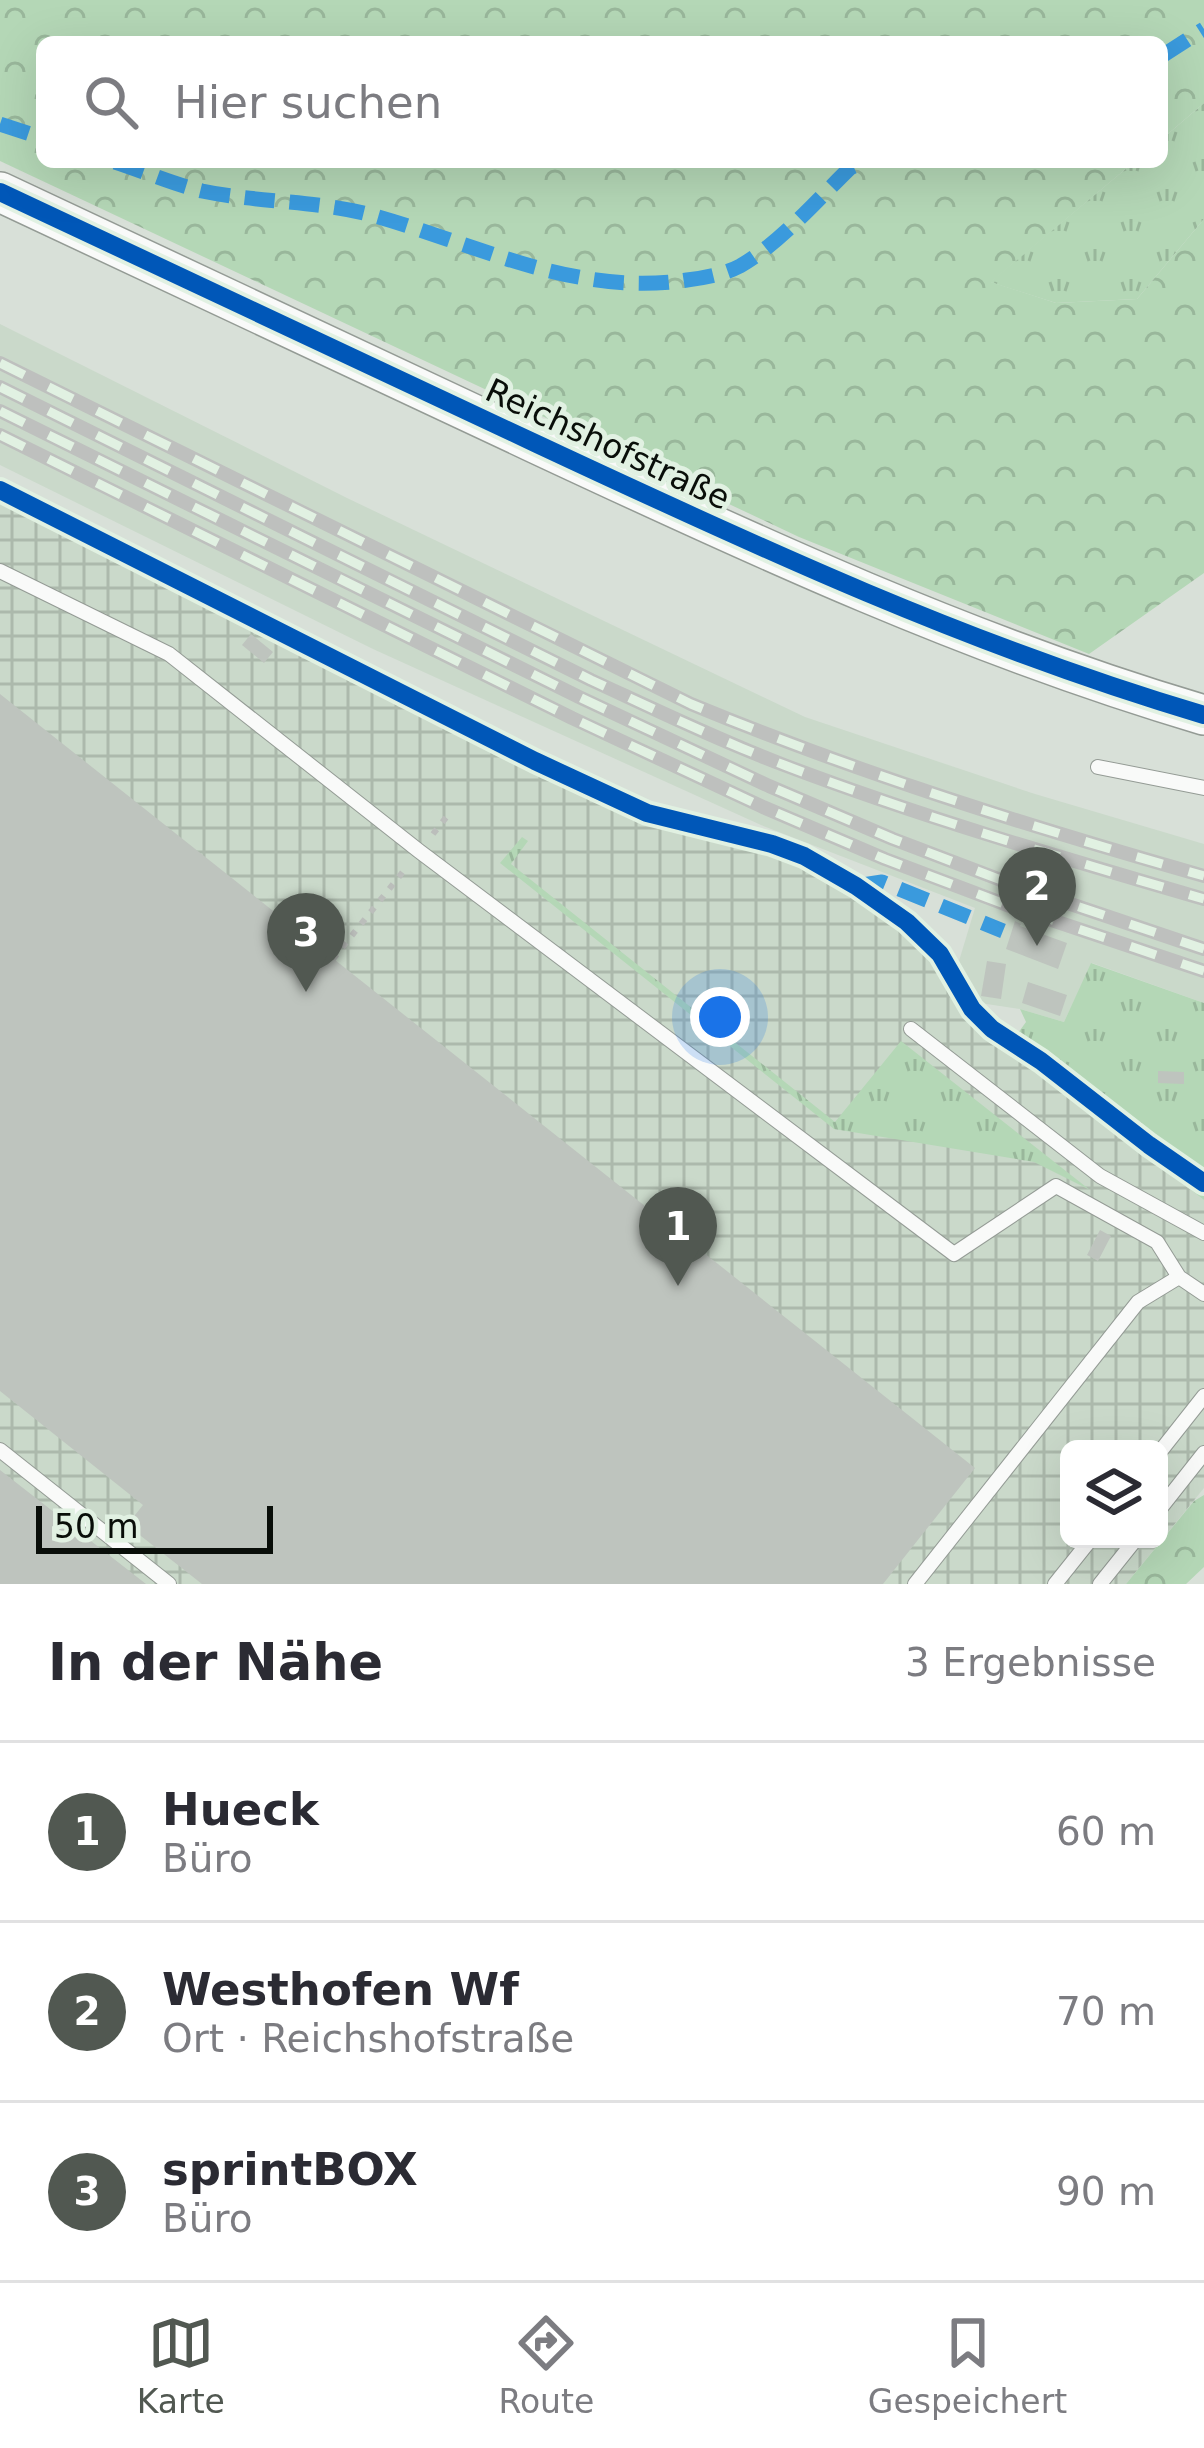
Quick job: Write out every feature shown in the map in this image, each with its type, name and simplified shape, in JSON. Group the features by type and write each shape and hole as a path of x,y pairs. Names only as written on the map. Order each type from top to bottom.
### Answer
{"street":[{"name":"Reichshofstraße","path":"0,192 728,533 994,646 1204,715"}],"lane":[{"path":"0,571 169,654 419,851 954,1254 1056,1186 1157,1241 1179,1277 1204,1294"},
{"path":"1098,767 1204,788"},
{"path":"911,1029 1100,1177 1204,1233"},
{"path":"915,1584 1138,1302 1179,1277"},
{"path":"1168,1442 1204,1396"},
{"path":"0,1450 169,1584"},
{"path":"1168,1499 1204,1453"},
{"path":"1055,1584 1084,1548"},
{"path":"1100,1584 1129,1548"}],"path":[{"path":"333,958 448,815"}],"shaded area":[{"path":"0,324 347,498 805,717 1035,794 1204,844 1204,1003 1092,963 1064,1022 980,1003 959,961 975,908 761,825 373,649 0,465"},
{"path":"0,499 531,769 646,821 762,847 823,872 890,916 937,961 963,1007 1007,1048 1204,1200 1204,1488 1168,1532 1168,1440 1060,1440 1060,1548 1155,1548 1126,1584 0,1584"}],"green space":[{"path":"0,0 1204,0 1204,103 1168,134 1168,36 36,36 36,168 1127,168 991,282 1056,303 1137,299 1204,219 1204,573 1089,654 799,537 0,161"},
{"path":"1204,103 1204,219 1137,299 1056,303 990,282 1127,168 1168,168 1168,134"},
{"path":"522,837 528,841 511,864 835,1122 901,1041 1090,1190 1034,1162 834,1129 500,863"},
{"path":"1091,963 1204,1003 1204,1200 1007,1048 1026,1022 1020,1009 1064,1022"},
{"path":"1204,1495 1204,1567 1186,1584 1126,1584 1155,1548 1168,1548 1168,1533"}],"building":[{"path":"251,634 273,652 264,663 242,645"},
{"path":"0,694 975,1468 883,1584 202,1584 127,1525 143,1505 0,1391"},
{"path":"1015,921 1067,943 1058,969 1006,949"},
{"path":"987,961 1006,964 1001,999 981,996"},
{"path":"1028,982 1067,995 1060,1016 1022,1003"},
{"path":"1158,1071 1184,1072 1184,1084 1158,1083"},
{"path":"1100,1230 1111,1236 1098,1261 1087,1255"},
{"path":"0,1470 146,1584 0,1584"}],"railway":[{"path":"0,363 691,704 945,798 1204,876"},
{"path":"0,387 591,680 735,745 940,819 1204,899"},
{"path":"0,411 769,786 1014,885 1204,949"},
{"path":"0,435 572,718 763,807 1007,905 1204,971"}],"marked path":[{"path":"1168,52 1204,29"},
{"path":"0,124 36,136"},
{"path":"132,168 202,191 375,216 567,275 646,283 700,278 740,266 783,234 850,168"},
{"path":"856,886 882,882 1003,931"}],"cycle path":[{"path":"0,192 783,557 1033,658 1204,715"},
{"path":"0,490 647,813 804,856 907,922 940,954 972,1009 992,1029 1204,1183"}],"place":[{"name":"Westhofen Wf","path":"1037,946"},
{"name":"sprintBOX","path":"306,992"},
{"name":"Hueck","path":"678,1286"}]}
